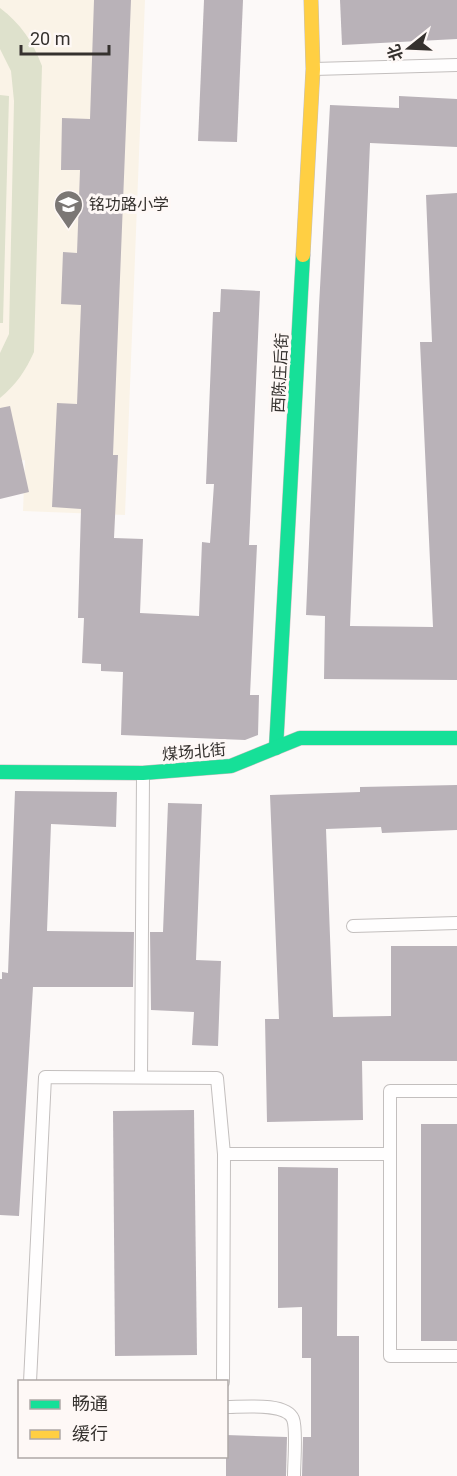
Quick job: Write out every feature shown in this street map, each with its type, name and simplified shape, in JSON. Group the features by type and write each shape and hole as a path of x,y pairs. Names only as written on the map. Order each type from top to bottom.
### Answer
{"street":[{"name":"西陈庄后街","path":"276,748 313,69 311,0"},
{"name":"煤场北街","path":"0,772 143,773 231,766 300,738 457,738"}],"lane":[{"path":"313,69 457,65"},
{"path":"141,1077 143,773"},
{"path":"353,926 457,923"},
{"path":"30,1380 45,1077 217,1077 224,1154 223,1380"},
{"path":"457,1091 390,1091 390,1356 457,1356"},
{"path":"224,1154 390,1154"},
{"path":"228,1407 273,1407 290,1413 294,1421 294,1476"}],"shaded area":[{"name":"铭功路小学","path":"0,0 145,0 125,515 23,511 25,460 0,466"}],"green space":[{"path":"0,8 26,34 42,66 34,352 20,377 0,398 0,353 9,334 14,101 11,71 0,49"},
{"path":"0,95 9,96 3,323 0,323"}],"building":[{"path":"94,0 131,0 113,455 118,455 114,538 143,539 140,613 199,616 202,542 210,543 214,484 206,484 213,312 220,312 221,289 260,291 249,545 257,545 250,695 259,695 258,735 245,740 121,735 123,672 101,671 101,664 82,663 84,618 78,618 81,509 52,507 57,403 77,404 81,305 61,304 63,252 77,253 80,170 61,170 62,118 90,119"},
{"path":"204,0 243,0 237,142 198,141"},
{"path":"340,0 457,0 457,39 342,45"},
{"path":"399,96 457,99 457,147 370,143 350,626 433,627 420,342 432,342 426,195 457,193 457,680 324,679 325,616 306,615 330,105 399,108"},
{"path":"10,406 29,492 0,499 0,408"},
{"path":"457,785 457,830 382,833 381,827 326,829 333,1017 391,1016 391,946 457,946 457,1061 362,1061 363,1120 267,1122 265,1019 279,1019 270,795 360,792 360,787"},
{"path":"15,791 117,792 116,827 51,824 47,931 134,932 133,987 33,987 19,1216 0,1215 0,979 2,979 2,972 8,973"},
{"path":"168,803 202,804 196,960 221,961 218,1046 192,1045 194,1012 151,1010 150,932 163,932"},
{"path":"194,1110 197,1355 115,1356 113,1111"},
{"path":"421,1124 457,1124 457,1341 421,1341"},
{"path":"278,1167 338,1168 337,1336 359,1336 359,1476 302,1476 303,1437 311,1437 311,1358 302,1358 302,1307 278,1308"},
{"path":"228,1435 287,1437 286,1476 226,1476"}],"traffic: fast":[{"path":"276,748 303,255"},
{"path":"0,772 143,773 231,766 300,738 457,738"}],"traffic: slow":[{"path":"303,255 313,69 311,0"}],"place":[{"name":"铭功路小学","path":"68,230"}]}
